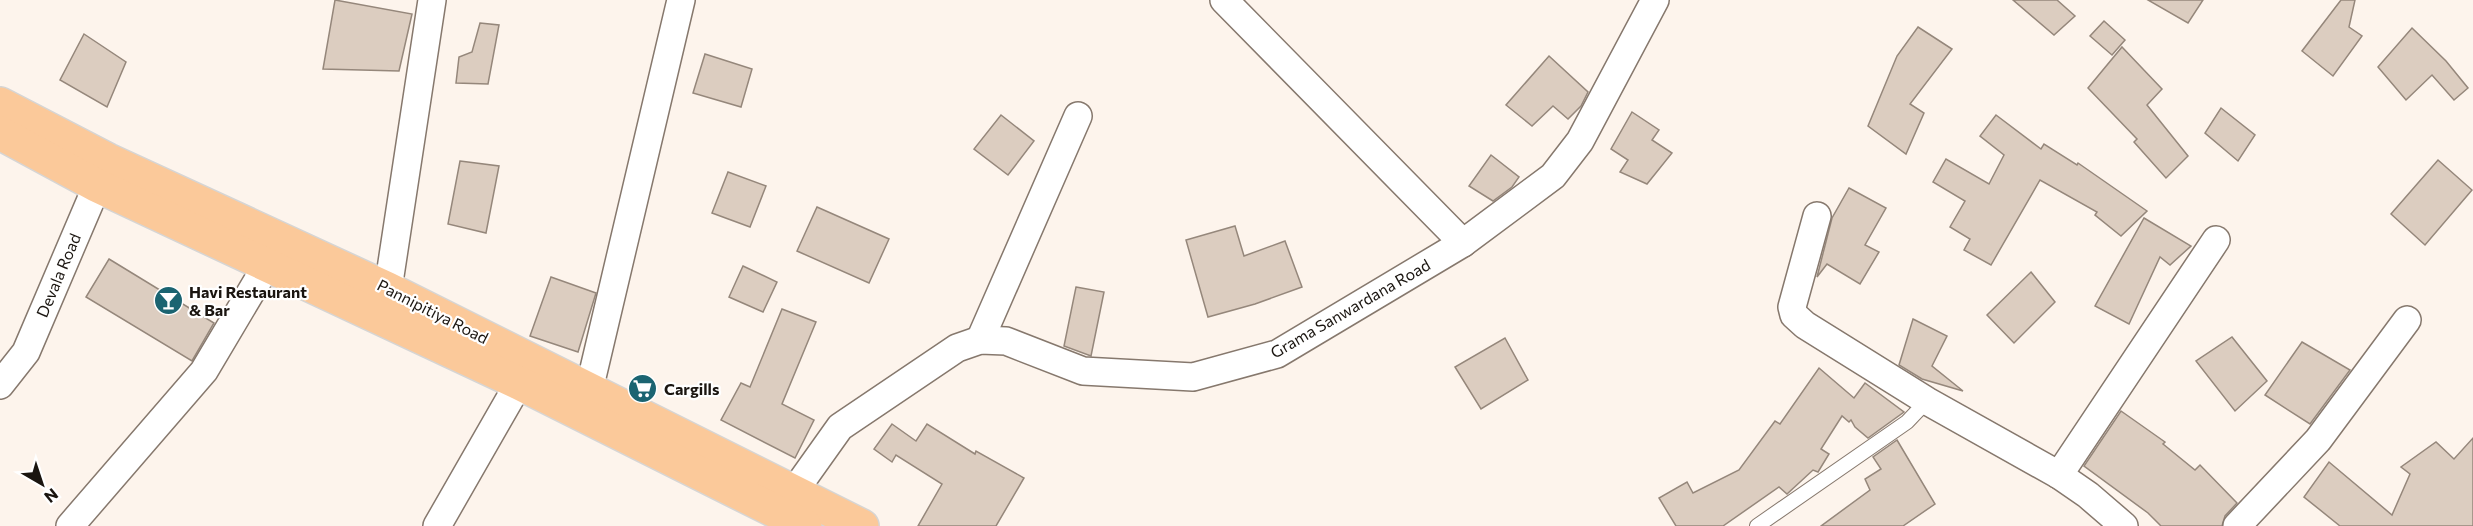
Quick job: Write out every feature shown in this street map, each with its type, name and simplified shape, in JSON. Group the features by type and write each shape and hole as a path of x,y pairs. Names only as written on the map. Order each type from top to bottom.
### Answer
{"main road":[{"name":"Pannipitiya Road","path":"0,104 102,172 267,265 519,383 791,515 862,526"},
{"name":"Pannipitiya Road","path":"0,133 102,172 388,289 589,390 791,515"}],"street":[{"path":"388,289 432,0"},
{"path":"589,390 681,0"},
{"path":"1224,0 1463,243"},
{"name":"Grama Sanwardana Road","path":"791,515 840,427 957,348 980,340 1006,341 1083,371 1193,377 1277,354 1463,243 1553,176 1580,141 1655,0"},
{"path":"980,340 1078,116"},
{"name":"Devala Road","path":"0,385 26,352 102,172"},
{"path":"1817,216 1791,307 1794,315 1805,325 1927,401 2059,475 2088,495 2124,526"},
{"path":"2059,475 2216,240"},
{"path":"70,526 204,371 267,265"},
{"path":"2237,526 2318,440 2407,320"},
{"path":"437,526 519,383"}],"lane":[{"path":"1757,526 1907,422 1927,401"}],"building":[{"path":"335,0 412,14 399,71 323,69"},
{"path":"2013,0 2057,0 2075,16 2054,35"},
{"path":"2148,0 2203,0 2188,23"},
{"path":"2341,0 2355,0 2349,27 2362,36 2333,76 2302,51"},
{"path":"2104,21 2125,40 2112,55 2090,36"},
{"path":"480,23 499,25 488,84 456,83 459,57 472,52"},
{"path":"1918,27 1952,49 1910,104 1924,113 1906,154 1868,126 1897,56"},
{"path":"2412,28 2446,61 2468,88 2454,100 2432,75 2406,100 2378,67"},
{"path":"84,34 126,62 107,107 60,80"},
{"path":"2122,47 2162,89 2147,105 2188,156 2166,178 2134,142 2137,139 2088,88"},
{"path":"705,54 752,69 741,107 693,93"},
{"path":"1549,56 1588,92 1581,106 1568,119 1553,106 1532,126 1506,105"},
{"path":"2221,108 2255,135 2238,161 2205,133"},
{"path":"1632,112 1659,130 1652,140 1672,153 1647,184 1620,172 1628,160 1611,149"},
{"path":"1001,115 1034,141 1008,175 974,149"},
{"path":"1996,115 2041,149 2044,144 2077,165 2078,163 2147,211 2121,236 2095,215 2097,212 2040,180 1991,265 1964,250 1970,239 1950,227 1965,201 1933,182 1946,159 1989,184 2004,155 1980,136"},
{"path":"1491,155 1519,177 1512,187 1493,201 1469,186"},
{"path":"2438,160 2472,190 2425,245 2391,214"},
{"path":"460,161 499,166 486,233 448,224"},
{"path":"728,172 766,186 750,227 712,213"},
{"path":"1849,188 1886,208 1865,245 1879,252 1860,284 1827,264 1817,277 1832,218"},
{"path":"817,207 889,239 869,283 797,251"},
{"path":"2144,218 2191,246 2170,265 2160,257 2129,324 2095,306"},
{"path":"1235,226 1244,256 1285,241 1302,287 1255,304 1208,317 1186,240"},
{"path":"109,259 214,323 192,361 86,297"},
{"path":"743,266 777,282 763,312 729,297"},
{"path":"2031,272 2055,302 2014,343 1987,315"},
{"path":"551,277 596,293 578,352 530,336"},
{"path":"1076,287 1104,292 1091,356 1064,346"},
{"path":"782,309 816,322 782,404 814,420 795,458 721,420 741,383 750,387"},
{"path":"1913,319 1947,336 1932,366 1963,391 1922,379 1899,365"},
{"path":"2232,337 2267,381 2235,411 2196,361"},
{"path":"1505,338 1528,380 1481,409 1455,367"},
{"path":"2302,342 2350,370 2310,424 2265,395"},
{"path":"1819,368 1854,398 1865,383 1904,412 1868,438 1855,427 1851,420 1849,422 1842,416 1821,449 1829,454 1818,472 1813,470 1787,494 1779,487 1723,526 1676,526 1659,498 1687,482 1693,493 1739,470 1775,421 1780,424"},
{"path":"2121,411 2165,442 2163,444 2195,470 2200,465 2237,503 2225,516 2222,526 2161,526 2148,513 2084,466"},
{"path":"892,424 916,441 927,424 975,454 976,451 1024,478 996,526 918,526 942,484 896,455 892,462 874,449"},
{"path":"2473,438 2473,526 2340,526 2304,497 2329,462 2392,515 2410,474 2401,467 2436,442 2454,459"},
{"path":"1897,440 1935,504 1903,526 1821,526 1870,490 1865,479 1881,469 1873,457"}],"place":[{"name":"Havi Restaurant & Bar","path":"168,300"},
{"name":"Cargills","path":"643,388"}]}
